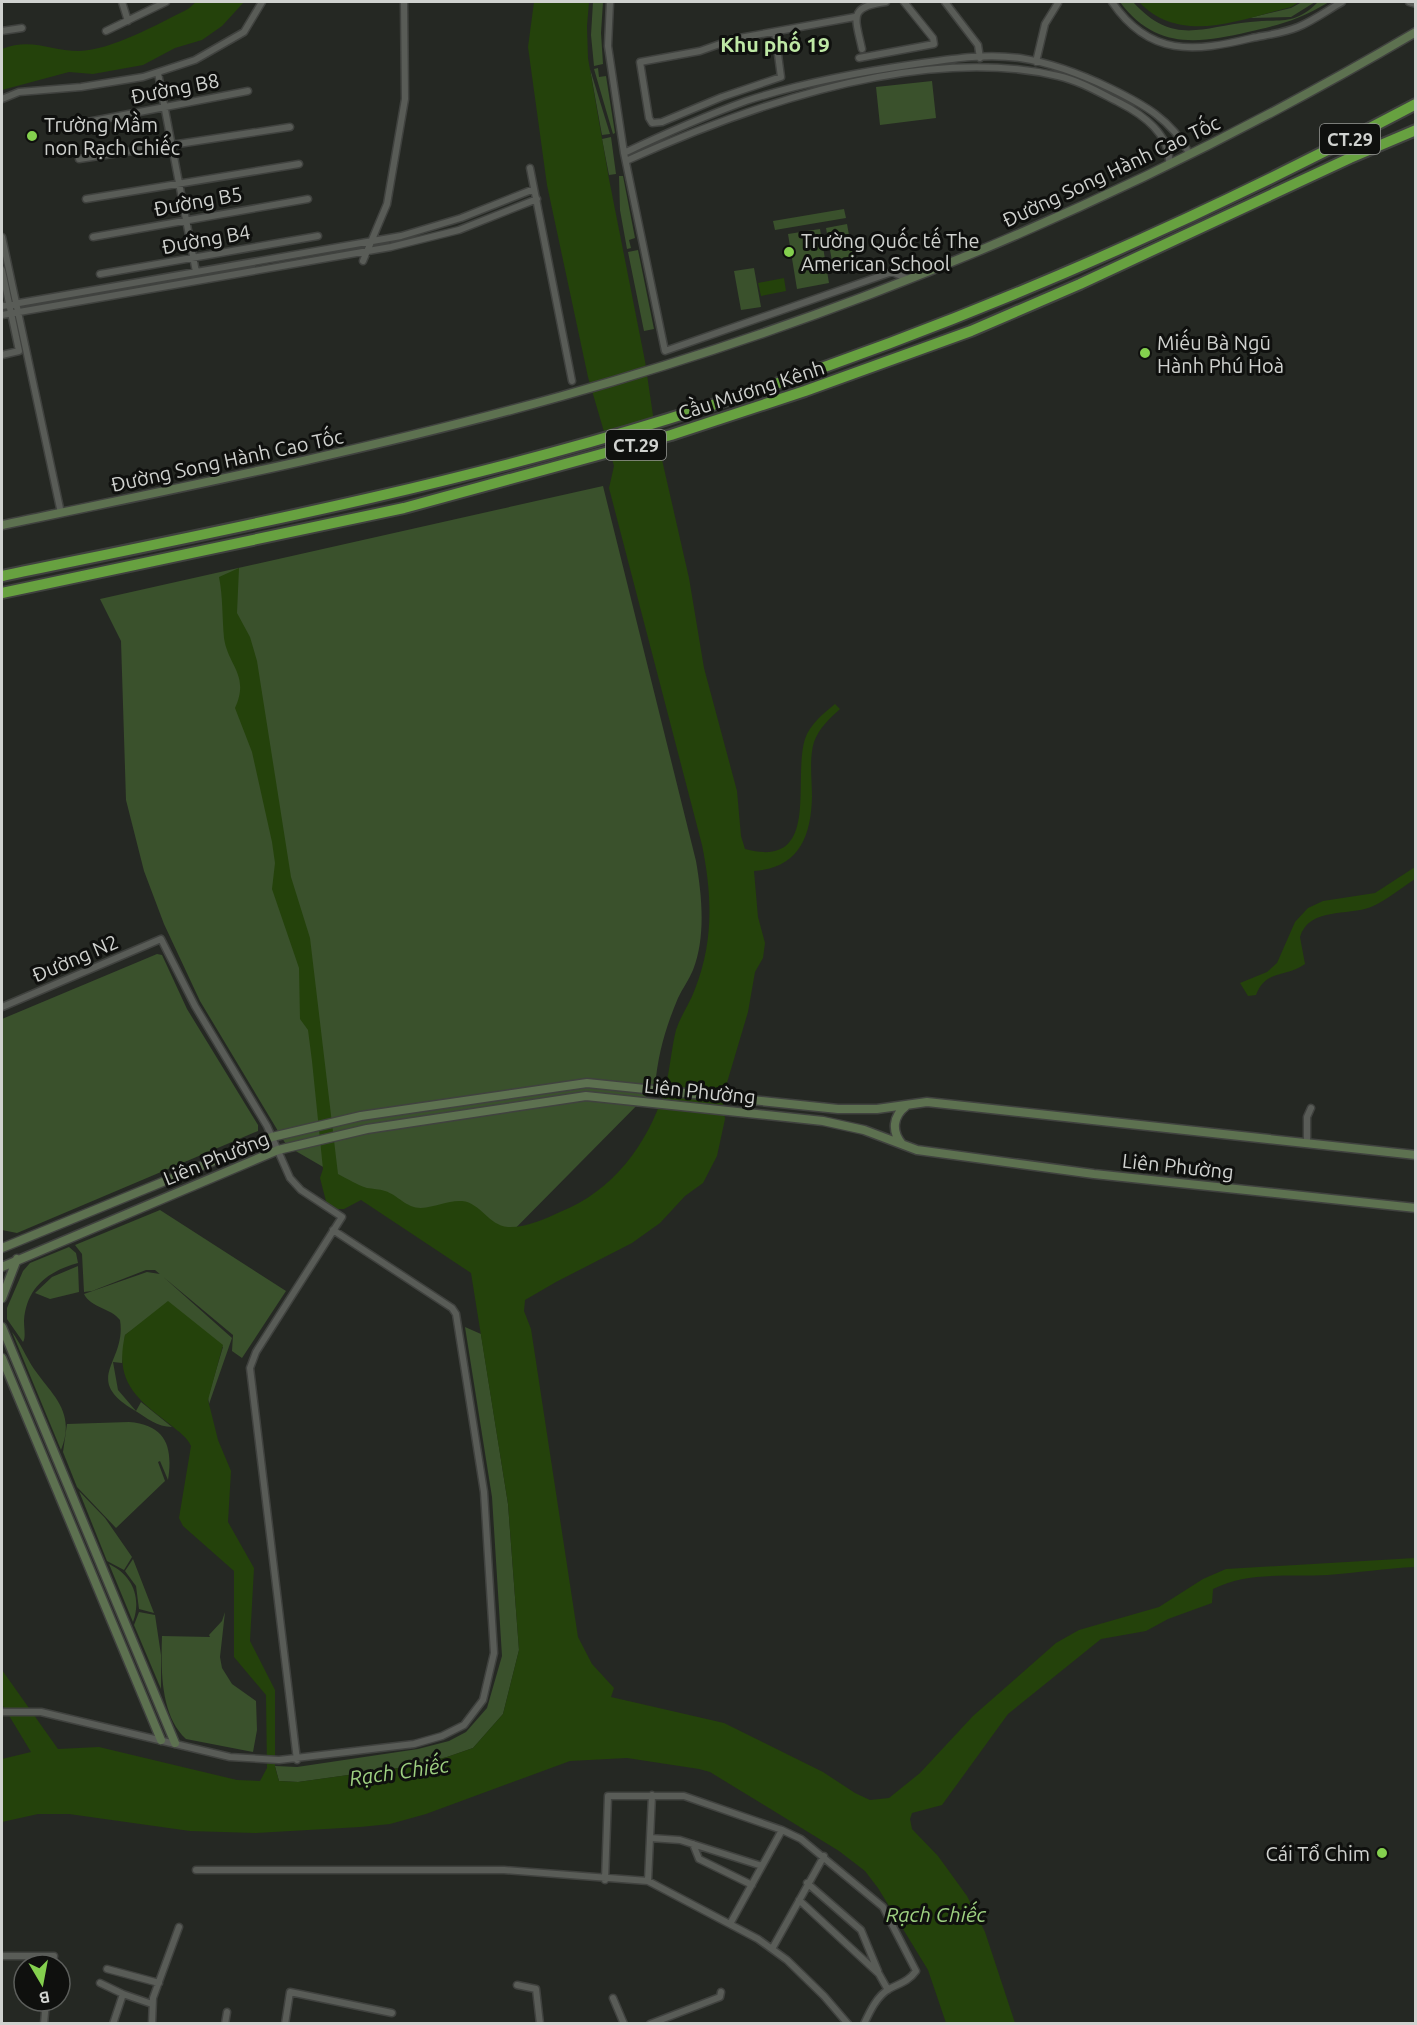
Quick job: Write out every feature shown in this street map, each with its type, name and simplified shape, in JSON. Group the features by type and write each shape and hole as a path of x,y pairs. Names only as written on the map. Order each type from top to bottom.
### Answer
{"highway":[{"name":"Cầu Mương Kênh","path":"2,576 400,491 666,420 859,356 966,316 1137,241 1293,167 1416,104"},
{"name":"Cầu Mương Kênh","path":"2,593 404,508 671,435 865,371 971,330 1080,284 1350,158 1416,130"}],"street":[{"path":"122,2 128,21"},
{"path":"106,31 166,2"},
{"path":"2,99 19,92 81,87 158,73 195,60 244,32 262,2"},
{"path":"363,261 387,204 405,99 404,2"},
{"path":"610,2 608,46 624,153 665,351 892,272 908,279"},
{"path":"775,32 781,77 722,97 662,122 652,123 640,62 700,51 734,39 855,17 865,5 886,2"},
{"path":"859,58 934,44 933,38 904,2"},
{"path":"945,2 978,45 980,66"},
{"path":"1112,2 1131,25 1146,36 1165,44 1194,49 1294,29 1342,2"},
{"path":"1409,2 1416,4"},
{"path":"1036,62 1045,24 1058,3"},
{"path":"855,17 862,49 868,57 871,80"},
{"path":"2,31 22,28"},
{"name":"Đường Song Hành Cao Tốc","path":"2,525 458,425 652,369 775,329 908,279 1061,214 1169,163 1342,75 1416,32"},
{"path":"862,49 859,58 862,81"},
{"path":"624,153 747,101 870,71 980,56 1036,62 1086,76 1149,109 1172,127 1189,153"},
{"path":"626,161 769,104 862,81 980,66 1029,70 1060,76 1089,87 1125,106 1152,124 1168,147 1169,163"},
{"path":"158,73 196,272"},
{"name":"Đường B8","path":"72,124 248,91"},
{"path":"79,159 290,127"},
{"path":"86,199 299,164"},
{"path":"530,168 572,381"},
{"path":"2,306 372,242 462,218 534,189"},
{"name":"Đường B5","path":"93,237 308,199"},
{"path":"2,315 367,252 459,230 537,199"},
{"name":"Đường B4","path":"100,274 318,236"},
{"path":"2,237 12,304"},
{"path":"2,270 61,513"},
{"path":"2,355 19,351 14,313"},
{"name":"Đường N2","path":"2,1007 161,939 195,1006 272,1137"},
{"name":"Liên Phường","path":"2,1248 272,1137 373,1114 561,1085 607,1083 859,1110 927,1102 1416,1155"},
{"name":"Liên Phường","path":"2,1267 278,1150 367,1129 564,1097 606,1097 790,1117 850,1126 917,1150 1094,1173 1416,1208"},
{"path":"905,1146 897,1136 895,1123 899,1111 910,1103"},
{"path":"1307,1143 1307,1117 1311,1108"},
{"path":"272,1137 286,1170 297,1186 342,1217 256,1352 250,1368 297,1760"},
{"path":"216,1161 222,1173"},
{"path":"2,1712 35,1711 237,1758 279,1761 414,1744 453,1732 471,1719 480,1707 494,1658 484,1492 455,1312 333,1230"},
{"path":"2,1241 11,1245"},
{"path":"2,1298 17,1259"},
{"path":"2,1327 175,1743"},
{"path":"12,1352 2,1357 161,1740"},
{"path":"57,1491 68,1487"},
{"path":"115,1629 126,1626"},
{"path":"648,1881 652,1795"},
{"path":"605,1880 608,1796 684,1796 782,1830 801,1839 883,1906 916,1971 910,1980 888,1990 879,1997 864,2024"},
{"path":"730,1924 782,1830"},
{"path":"650,1838 693,1844 762,1866"},
{"path":"693,1844 699,1858 752,1885"},
{"path":"772,1949 824,1856"},
{"path":"196,1870 504,1870 605,1880 648,1881 772,1949 824,1996 848,2024"},
{"path":"807,1883 861,1930 888,1990"},
{"path":"799,1900 879,1974"},
{"path":"152,2024 152,2004 179,1927"},
{"path":"107,1969 159,1983"},
{"path":"100,1983 152,2004"},
{"path":"517,1985 536,1989 540,2024"},
{"path":"285,2024 290,1992 392,2013"},
{"path":"650,2024 720,1997 721,1992"},
{"path":"113,2024 123,1994"},
{"path":"613,1998 624,2024"},
{"path":"226,2023 227,2012"}],"shaded area":[{"path":"593,2 603,2 601,33 603,64 594,66 591,35"},
{"path":"1120,2 1133,2 1161,24 1175,29 1188,30 1286,20 1301,15 1318,2 1329,2 1308,13 1281,24 1229,36 1194,40 1162,35 1148,28 1133,17"},
{"path":"1302,2 1315,2 1291,17 1249,18 1291,8"},
{"path":"598,68 599,77 606,76 615,133 613,134 594,69"},
{"path":"590,69 610,134 602,135"},
{"path":"932,81 936,118 880,125 876,87"},
{"path":"611,137 616,174 609,175 602,139"},
{"path":"619,176 623,176 635,238 629,240 631,248 627,249 620,210"},
{"path":"844,209 846,218 775,230 773,221"},
{"path":"847,224 853,257 832,261 826,228"},
{"path":"820,229 829,283 797,289 788,234"},
{"path":"638,250 654,329 644,331 628,252"},
{"path":"754,268 761,307 741,310 734,271"},
{"path":"603,486 696,861 701,902 700,944 693,970 678,998 666,1031 655,1087 488,1256 480,1258 287,1146 200,1001 164,924 144,871 126,800 121,641 100,599"},
{"path":"157,954 162,955 187,1009 258,1125 258,1131 17,1233 2,1230 2,1019"},
{"path":"160,1210 286,1291 242,1358 232,1351 233,1335 155,1270 146,1270 84,1292 82,1254 75,1245"},
{"path":"69,1247 76,1253 78,1263 48,1276 34,1290 26,1309 23,1342 7,1319 7,1308 23,1271 30,1263"},
{"path":"78,1266 79,1292 50,1299 35,1293 52,1277"},
{"path":"147,1272 160,1274 232,1338 209,1404 208,1397 223,1347 149,1318 125,1335 122,1363 113,1362 118,1390 136,1411 141,1402 172,1427 157,1424 148,1419 134,1410 118,1399 110,1388 108,1379 110,1369 118,1348 120,1320 91,1302 84,1294"},
{"path":"465,1327 481,1334 508,1504 519,1650 503,1714 473,1748 447,1757 413,1766 298,1782 279,1781 275,1766 297,1767 418,1749 449,1741 466,1732 487,1708 502,1656 492,1497"},
{"path":"12,1332 34,1369 60,1405 66,1425 61,1450"},
{"path":"129,1422 152,1428 165,1440 169,1458 168,1480 160,1461 158,1462 165,1481 116,1528 77,1487 63,1452 67,1424"},
{"path":"79,1491 105,1518 132,1557 124,1570 107,1561"},
{"path":"133,1559 154,1613 139,1609 136,1586 125,1571"},
{"path":"109,1564 124,1574 133,1588 136,1604 133,1622"},
{"path":"139,1612 155,1615 161,1655 161,1689 134,1625"},
{"path":"225,1612 220,1657 222,1668 232,1684 256,1701 257,1730 253,1752 186,1739 177,1729 171,1717 164,1691 162,1636 210,1637 209,1635 222,1621"}],"water":[{"path":"196,2 244,2 222,26 202,40 175,48 143,65 93,74 69,72 2,90 2,49 32,44 79,51 92,50 135,35 188,9"},
{"name":"Rạch Chiếc","path":"534,2 589,2 588,58 645,361 655,429 689,578 704,668 737,791 741,836 745,849 769,852 785,846 794,834 799,817 805,739 814,724 826,711 835,704 840,709 822,728 812,748 811,812 805,838 791,857 781,864 769,869 754,871 758,917 765,943 763,958 755,972 748,1012 726,1086 723,1102 725,1119 717,1156 703,1183 685,1196 660,1223 632,1243 525,1300 524,1311 531,1329 578,1637 592,1664 614,1688 611,1697 724,1723 823,1772 870,1800 889,1798 920,1773 973,1716 1056,1643 1079,1630 1159,1607 1203,1579 1226,1569 1415,1558 1415,1567 1328,1575 1255,1577 1226,1583 1213,1589 1212,1603 1168,1619 1146,1631 1101,1639 1008,1714 942,1805 912,1813 910,1819 912,1829 938,1856 967,1896 985,1932 1015,2023 946,2023 928,1970 878,1888 865,1871 839,1851 710,1772 699,1769 627,1758 570,1761 426,1814 390,1824 360,1827 256,1833 190,1831 69,1814 38,1814 2,1822 2,1759 31,1752 2,1704 2,1670 58,1749 99,1747 237,1780 260,1781 267,1768 266,1695 234,1657 234,1571 183,1526 179,1518 191,1446 183,1435 139,1398 126,1378 123,1366 122,1352 125,1335 168,1301 223,1345 208,1400 218,1440 231,1471 228,1522 254,1568 250,1641 275,1690 275,1767 279,1781 298,1782 413,1766 447,1757 473,1748 503,1714 519,1650 508,1504 471,1273 361,1200 344,1209 328,1209 320,1178 323,1169 308,1030 300,1019 299,968 272,889 275,863 272,842 252,752 235,708 240,687 237,671 226,648 224,638 219,577 239,568 237,613 250,637 257,661 291,877 310,938 338,1174 363,1187 383,1190 406,1204 416,1207 457,1201 469,1203 495,1222 508,1227 535,1222 579,1203 612,1179 625,1164 638,1148 657,1112 666,1084 676,1030 693,994 706,953 709,899 702,845 609,488 614,466 588,377 547,185 528,47"},
{"path":"1139,2 1299,2 1291,7 1232,22 1212,26 1192,26 1173,23 1156,15"},
{"path":"784,278 786,291 761,296 758,283"},
{"path":"1415,867 1415,879 1377,904 1362,910 1330,914 1312,921 1305,927 1300,937 1305,964 1271,977 1260,987 1256,995 1248,996 1240,983 1267,972 1277,963 1295,922 1308,908 1323,901 1375,893"}],"place":[{"name":"Trường Mầm non Rạch Chiếc","path":"32,136"},
{"name":"Trường Quốc tế The American School","path":"789,252"},
{"name":"Miếu Bà Ngũ Hành Phú Hoà","path":"1145,353"},
{"name":"Cái Tổ Chim","path":"1382,1853"}],"district":[{"name":"Khu phố 19","path":"775,44"}]}
